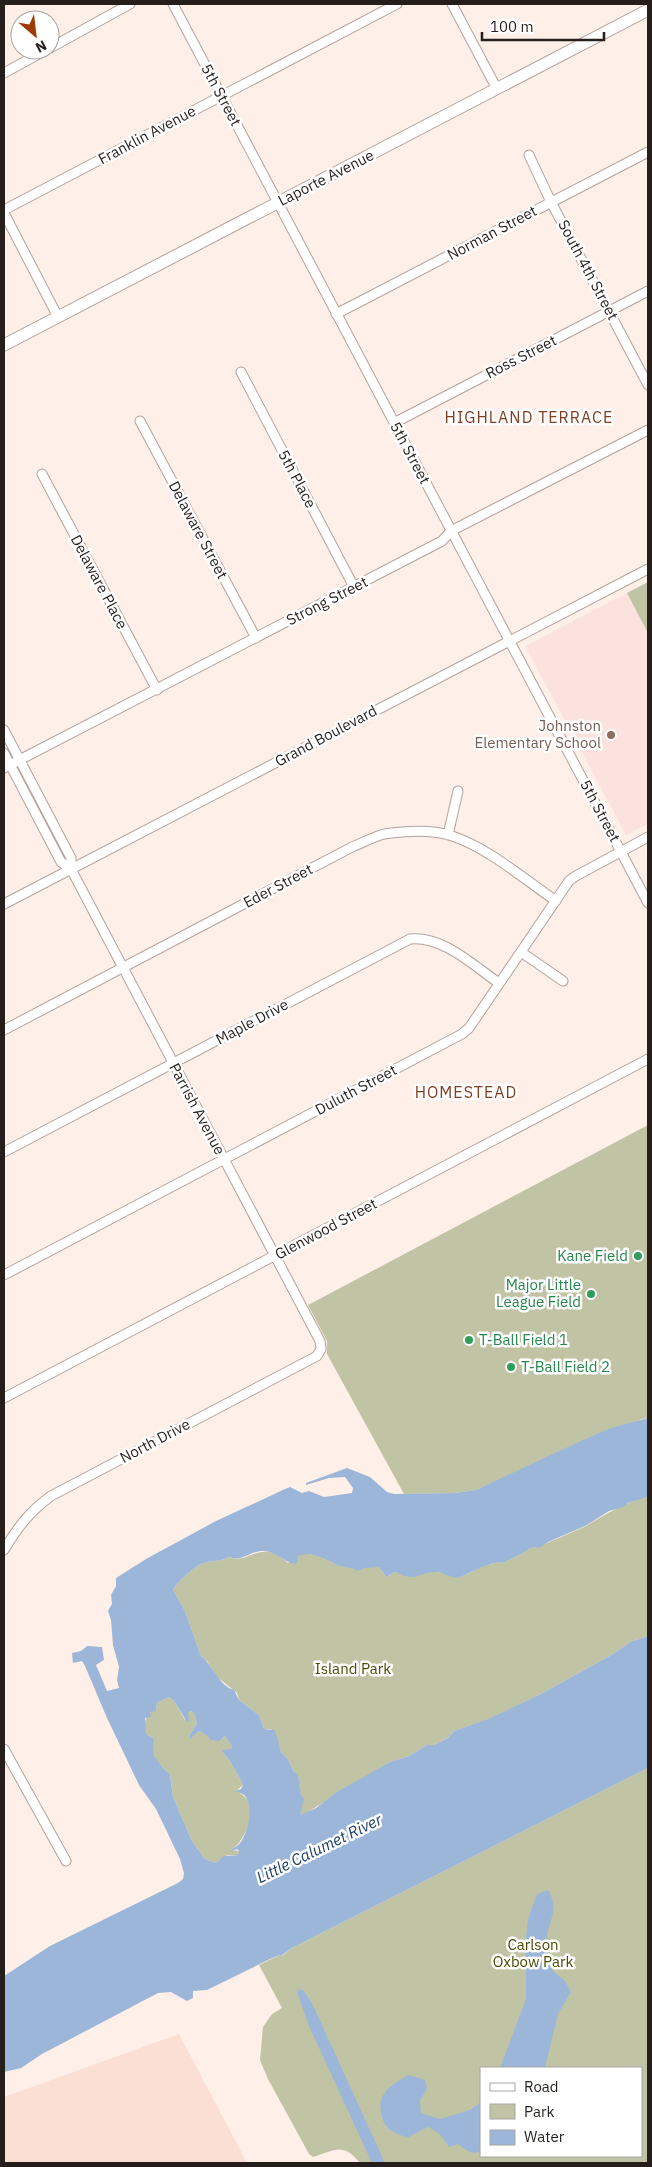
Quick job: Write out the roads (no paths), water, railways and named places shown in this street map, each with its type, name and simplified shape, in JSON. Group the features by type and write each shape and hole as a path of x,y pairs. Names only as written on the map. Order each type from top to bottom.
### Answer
{"street":[{"path":"60,42 130,4"},
{"name":"5th Street","path":"173,4 648,903"},
{"name":"Franklin Avenue","path":"4,211 397,4"},
{"path":"452,4 497,89"},
{"name":"Laporte Avenue","path":"4,345 648,10"},
{"path":"4,73 28,60"},
{"name":"Norman Street","path":"336,314 648,152"},
{"name":"South 4th Street","path":"529,155 551,202 648,385"},
{"path":"4,211 58,317"},
{"name":"Ross Street","path":"394,423 648,291"},
{"name":"5th Place","path":"240,372 354,587"},
{"name":"Delaware Street","path":"140,421 256,638"},
{"name":"Strong Street","path":"7,766 20,761 442,541 452,531 648,430"},
{"name":"Delaware Place","path":"42,474 156,690"},
{"name":"Grand Boulevard","path":"4,904 648,569"},
{"name":"Parrish Avenue","path":"4,730 71,858 71,869"},
{"name":"Parrish Avenue","path":"4,753 7,766 61,862 71,869 276,1256 320,1341 321,1349"},
{"path":"448,835 458,791"},
{"name":"Eder Street","path":"4,1030 352,846 382,835 426,831 448,835 472,845 556,901"},
{"name":"Duluth Street","path":"4,1275 462,1034 469,1028 574,877 648,837"},
{"name":"Maple Drive","path":"4,1152 410,940 421,938 439,943 499,983"},
{"path":"521,952 563,982"},
{"name":"Glenwood Street","path":"4,1398 648,1059"},
{"name":"North Drive","path":"4,1550 29,1513 51,1496 317,1356 321,1349"},
{"path":"4,1749 66,1861"}],"water":[{"name":"Little Calumet River","path":"648,1418 648,1497 609,1511 585,1526 541,1547 530,1548 503,1563 488,1565 456,1578 433,1572 410,1577 395,1572 386,1577 379,1567 365,1568 358,1571 306,1554 297,1557 298,1562 295,1564 267,1551 258,1551 238,1558 229,1557 203,1563 185,1576 173,1590 185,1611 201,1656 220,1680 234,1690 239,1700 259,1715 264,1729 275,1730 281,1752 288,1759 294,1772 298,1774 301,1795 304,1799 300,1815 316,1808 337,1792 390,1762 409,1756 427,1745 434,1745 448,1738 454,1731 488,1719 539,1695 613,1654 630,1642 648,1636 648,1768 290,1949 281,1956 270,1959 207,1990 193,1991 193,1998 187,2001 171,1992 158,1993 42,2054 21,2068 4,2072 4,1976 50,1946 183,1879 184,1873 180,1859 156,1809 139,1785 85,1666 82,1661 73,1663 72,1653 81,1651 87,1646 102,1647 104,1660 96,1665 107,1691 119,1688 117,1680 119,1667 113,1645 111,1620 108,1611 112,1604 111,1595 116,1586 116,1578 146,1559 216,1521 290,1487 302,1493 309,1491 324,1497 352,1493 353,1488 345,1477 329,1478 306,1485 306,1483 347,1468 370,1477 387,1492 394,1494 455,1493 476,1490 611,1428","holes":["169,1697 174,1701 187,1722 189,1721 188,1713 191,1711 194,1713 197,1724 189,1736 190,1739 199,1731 208,1736 210,1740 220,1741 225,1736 232,1749 223,1750 222,1752 230,1761 243,1785 241,1789 235,1791 244,1795 248,1801 250,1812 244,1837 229,1852 237,1849 239,1851 238,1855 224,1856 216,1863 205,1859 192,1841 173,1797 170,1774 153,1755 154,1738 146,1734 145,1718 151,1717 150,1712 156,1711 157,1703"]},
{"path":"548,1890 553,1902 554,1908 547,1935 547,1948 552,1970 565,1981 571,1992 558,2014 545,2067 500,2067 526,1999 528,1919 537,1894"},
{"path":"297,1990 304,1991 312,2003 385,2163 372,2163 308,2024 298,1995"},
{"path":"409,2075 425,2080 427,2089 420,2100 421,2113 440,2119 470,2110 480,2103 480,2151 475,2153 466,2150 458,2144 449,2147 437,2132 427,2127 407,2138 387,2127 381,2114 380,2105 384,2094 398,2081"}],"place":[{"name":"Johnston Elementary School","path":"611,735"},
{"name":"Kane Field","path":"638,1256"},
{"name":"Major Little League Field","path":"591,1294"},
{"name":"T-Ball Field 1","path":"469,1340"},
{"name":"T-Ball Field 2","path":"511,1367"}],"district":[{"name":"HIGHLAND TERRACE","path":"529,417"},
{"name":"HOMESTEAD","path":"466,1092"}],"park label":[{"name":"Island Park","path":"353,1669"},
{"name":"Carlson Oxbow Park","path":"533,1954"}]}
